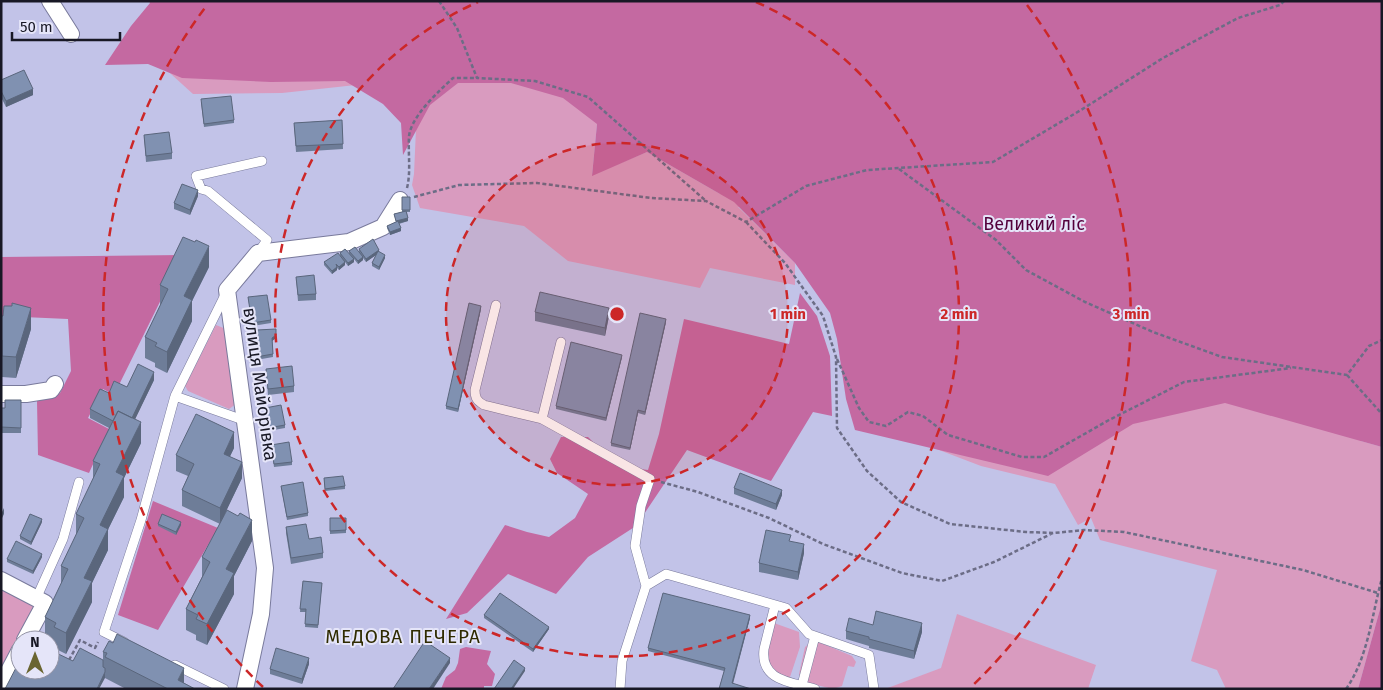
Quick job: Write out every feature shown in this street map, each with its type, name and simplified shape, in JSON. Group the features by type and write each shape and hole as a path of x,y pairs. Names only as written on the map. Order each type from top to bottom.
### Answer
{"street":[{"path":"50,1 71,34"},
{"path":"258,253 349,242 383,227 400,200"},
{"name":"вулиця Майорівка","path":"245,689 261,614 265,568 227,290 258,253"},
{"path":"1,394 26,394 51,390 55,384"},
{"path":"1,580 40,601 29,630"},
{"path":"1,686 10,669"}],"lane":[{"path":"258,253 267,240 208,191 201,189 196,176 262,161"},
{"path":"129,644 104,632 141,520 175,396 227,290"},
{"path":"496,305 475,390 475,396 479,402 484,405 542,419 650,479 641,506 635,546 646,586 622,661 620,689"},
{"path":"542,419 561,342"},
{"path":"175,396 246,421"},
{"path":"40,601 63,539 79,482"},
{"path":"646,586 666,574 786,608 809,634 869,655 874,689"},
{"path":"775,606 764,649 766,668 776,677 814,689"},
{"path":"802,685 815,636"},
{"path":"164,660 224,689"}],"path":[{"path":"440,1 457,28 477,78"},
{"path":"746,222 806,186 868,170 993,162 1163,58 1238,18 1280,5 1284,1"},
{"path":"400,200 408,186 409,134 430,99 453,78 534,81 588,97 706,201 746,222 785,263 823,316 836,358 859,408 869,422 886,426 908,412 923,416 948,435 1022,457 1044,457 1109,420 1184,382 1295,368"},
{"path":"898,168 996,240 1026,270 1085,302 1153,332 1222,357 1347,375 1382,414"},
{"path":"400,200 459,185 537,183 651,198 706,201"},
{"path":"1347,375 1369,346 1382,340"},
{"path":"836,358 837,428 867,472 901,502 950,524 1026,532 1054,533 1084,530 1124,532 1303,570 1378,593"},
{"path":"650,479 698,492 769,518 823,544 902,573 942,581 994,562 1054,533"},
{"path":"1346,689 1362,659 1382,578"},
{"path":"63,657 70,660 80,640 95,648 104,632"}],"green space":[{"name":"Великий ліс","path":"149,1 1382,1 1382,447 1225,403 1133,424 1048,476 855,430 846,399 837,339 830,313 795,263 734,202 647,152 592,176 597,124 563,98 511,83 458,83 430,105 403,155 401,123 383,104 345,81 271,82 182,78 148,64 105,65 131,26 150,3"},
{"name":"Великий ліс","path":"1382,1 1382,433 1361,441 1382,447 1382,602 1358,689 1226,689 1217,670 1191,661 1217,570 1100,540 1091,518 1078,525 1055,484 981,466 863,421 856,355 791,204 738,207 795,263 795,285 710,268 700,288 568,261 524,226 420,208 412,185 416,129 428,107 356,85 282,93 193,94 160,64","holes":["597,124 679,150 720,194 647,152 592,175"]},
{"path":"183,255 114,395 103,389 88,418 109,429 89,473 38,455 37,401 60,393 71,371 68,319 1,316 1,257"},
{"path":"800,293 817,316 830,356 832,416 813,412 771,481 687,450 636,526 588,557 556,594 508,574 467,613 446,619 505,525 549,537 575,518 588,494 557,473 550,459 561,437 588,437 617,466 648,470 659,434 684,319 789,344"},
{"path":"216,325 226,329 236,404 229,409 188,391 185,386"},
{"path":"153,501 218,528 158,630 118,615"},
{"path":"1,590 35,606 23,630 10,630 10,655 1,672"},
{"path":"1382,602 1382,689 1358,689"},
{"path":"957,614 1096,665 1088,689 885,689 941,668"},
{"path":"774,623 799,632 800,647 790,677 780,678 768,666 762,654 761,641 764,633 768,625"},
{"path":"814,640 852,656 856,662 854,667 848,666 842,686 833,689 804,682 799,674 805,647"},
{"path":"466,647 491,651 487,664 495,674 492,686 484,686 484,689 441,689 446,677 455,670 460,649"}],"building":[{"path":"24,70 33,89 6,101 1,91 1,80"},
{"path":"231,96 234,120 204,124 201,99"},
{"path":"342,120 343,144 296,146 294,123"},
{"path":"169,132 172,153 146,156 144,135"},
{"path":"182,184 198,190 190,210 174,203"},
{"path":"402,197 410,197 410,210 402,210"},
{"path":"406,211 408,218 396,221 394,214"},
{"path":"398,221 401,228 390,232 387,226"},
{"path":"183,237 209,246 184,296 192,300 167,352 155,346 157,343 145,337 168,289 160,285"},
{"path":"373,239 379,250 366,259 359,249"},
{"path":"355,247 363,257 358,261 349,251"},
{"path":"345,249 354,259 348,263 340,253"},
{"path":"378,251 385,255 379,267 372,263"},
{"path":"338,253 345,262 339,267 336,264 337,267 332,271 324,262"},
{"path":"314,275 316,294 298,295 296,277"},
{"path":"540,292 609,308 605,328 535,312"},
{"path":"267,295 271,320 252,323 248,297"},
{"path":"12,303 31,308 16,357 2,356 1,316 3,316 4,306 12,306"},
{"path":"469,303 481,306 458,409 446,406"},
{"path":"640,313 666,319 645,412 638,410 630,448 611,443"},
{"path":"276,329 276,335 272,338 273,354 256,357 254,338 258,337 257,330"},
{"path":"571,342 622,355 606,418 556,406"},
{"path":"138,364 154,372 132,418 118,411 113,421 90,409 100,389 109,393 114,381 127,387"},
{"path":"292,366 294,386 268,389 266,369"},
{"path":"5,400 21,400 21,428 1,427 1,408 5,408"},
{"path":"281,405 285,425 268,428 265,408"},
{"path":"118,411 141,422 116,472 124,476 100,525 108,529 84,578 92,581 66,633 54,627 56,623 45,617 68,569 61,566 84,518 76,514 100,464 93,461"},
{"path":"196,414 234,432 224,454 242,462 220,508 182,490 194,464 176,455"},
{"path":"289,442 292,462 274,464 271,445"},
{"path":"740,473 782,490 776,504 734,488"},
{"path":"343,476 345,486 325,489 324,478"},
{"path":"303,482 308,513 287,517 281,486"},
{"path":"227,510 238,516 240,513 252,520 226,569 234,573 207,624 196,619 198,615 186,609 210,562 202,557"},
{"path":"30,514 42,519 31,542 20,536"},
{"path":"162,514 181,522 176,532 158,524"},
{"path":"330,518 346,518 346,530 330,531"},
{"path":"306,524 309,539 321,537 323,553 291,558 286,527"},
{"path":"766,530 791,535 789,541 804,544 798,572 759,563"},
{"path":"16,541 42,554 33,571 7,559"},
{"path":"303,581 322,583 318,625 305,624 306,609 300,609"},
{"path":"500,593 549,627 533,649 484,615"},
{"path":"663,593 750,615 732,683 751,689 719,689 725,668 648,648"},
{"path":"876,611 922,623 914,651 846,631 849,618 873,625"},
{"path":"117,634 184,668 178,680 195,689 168,689 105,657 107,653 103,652 109,641 113,643"},
{"path":"425,641 450,658 429,689 393,689"},
{"path":"80,648 103,660 105,672 97,689 5,689 10,679 60,680 60,655 73,661"},
{"path":"276,648 309,658 302,679 270,669"},
{"path":"514,660 525,668 511,689 494,689"}],"district":[{"name":"МЕДОВА ПЕЧЕРА","path":"403,636"}]}
